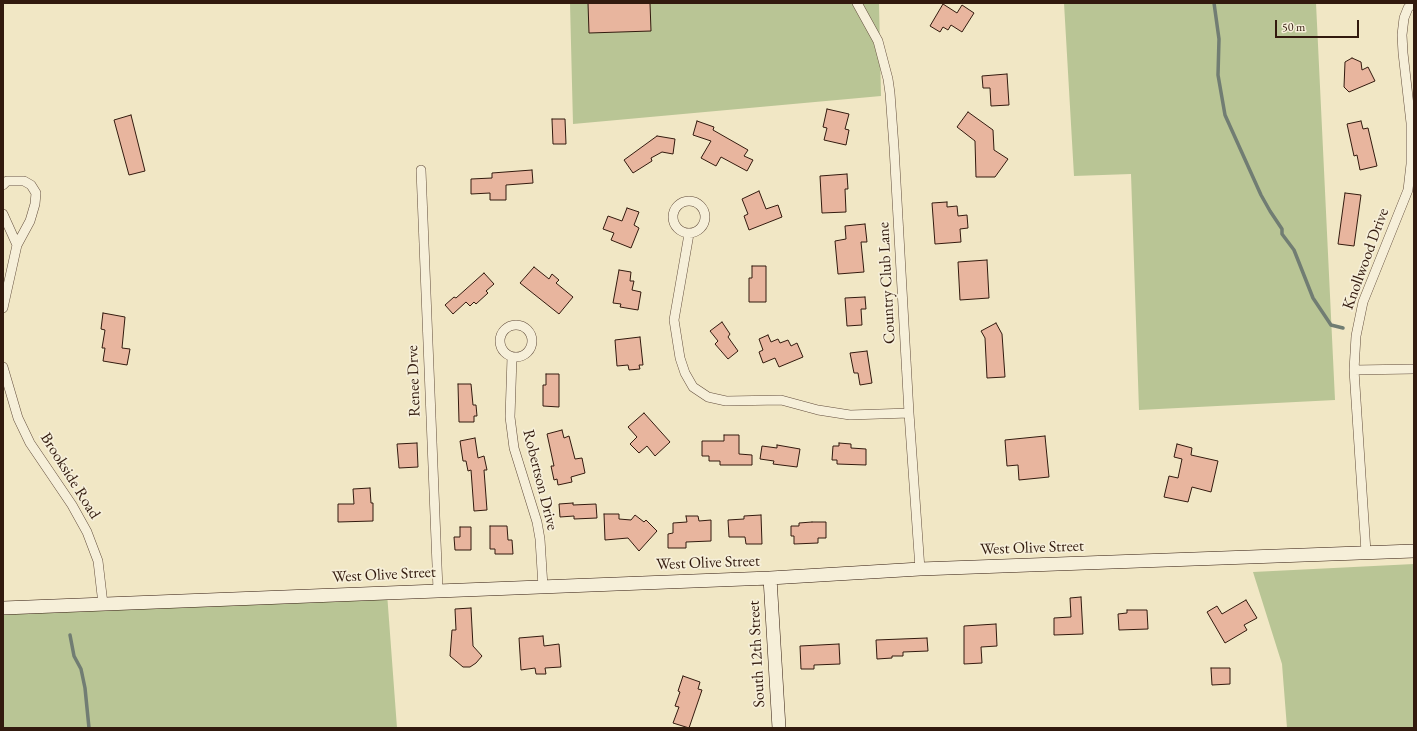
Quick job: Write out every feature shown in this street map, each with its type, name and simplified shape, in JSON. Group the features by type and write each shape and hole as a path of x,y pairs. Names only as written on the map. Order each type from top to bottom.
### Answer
{"street":[{"name":"Country Club Lane","path":"856,3 878,41 890,93 909,413 920,568"},
{"name":"Knollwood Drive","path":"1366,552 1354,370 1356,336 1363,302 1408,190 1411,164 1411,123 1402,35 1404,18 1408,8 1413,3"},
{"name":"Renee Drve","path":"421,170 438,590"},
{"path":"3,185 7,181 24,181 31,185 36,193 35,204 30,221 17,245 3,308"},
{"path":"3,214 17,245"},
{"path":"689,234 674,320 680,358 685,373 693,387 708,397 726,401 781,400 818,410 850,415 909,413"},
{"name":"Robertson Drive","path":"512,357 510,417 514,448 537,522 540,539 543,587"},
{"name":"Brookside Road","path":"3,367 18,418 30,443 72,505 87,532 98,561 103,604"},
{"path":"1354,370 1414,369"},
{"name":"West Olive Street","path":"3,608 770,578 920,568 1414,551"},
{"name":"South 12th Street","path":"770,578 778,728"}],"green space":[{"path":"570,3 879,3 881,96 573,124"},
{"path":"1064,3 1316,3 1335,400 1139,410 1131,174 1074,176"},
{"path":"1414,564 1414,728 1287,728 1282,664 1253,572"},
{"path":"387,593 397,728 3,728 3,608"}],"building":[{"path":"588,3 650,3 651,31 589,33"},
{"path":"943,4 957,13 962,5 974,13 962,32 951,25 948,30 943,27 940,32 930,26"},
{"path":"1352,58 1361,62 1362,70 1368,67 1375,81 1349,92 1344,87 1345,62"},
{"path":"1007,74 1009,105 991,106 990,88 983,88 982,76"},
{"path":"827,109 849,114 845,129 849,130 846,145 824,140 827,128 823,127"},
{"path":"968,112 993,130 994,150 1008,159 995,177 976,177 975,141 957,127"},
{"path":"131,115 145,171 129,175 114,120"},
{"path":"552,119 565,119 566,144 553,144"},
{"path":"697,121 714,127 713,130 748,150 744,156 753,160 747,171 721,157 716,166 701,158 711,141 693,135"},
{"path":"1361,121 1363,129 1368,128 1377,166 1360,170 1357,155 1354,156 1347,124"},
{"path":"657,136 675,139 673,154 662,152 651,158 652,161 633,173 624,160"},
{"path":"532,170 533,183 506,185 506,200 490,200 490,193 471,194 471,179 492,178 492,173"},
{"path":"847,174 848,189 845,189 846,212 822,213 820,176"},
{"path":"759,191 766,209 778,205 782,217 749,230 744,216 748,214 742,199"},
{"path":"1345,193 1361,195 1354,246 1338,244"},
{"path":"947,202 947,207 957,206 958,216 967,215 968,228 960,229 961,242 935,244 932,203"},
{"path":"627,208 639,212 634,225 639,228 631,248 611,240 614,233 603,229 608,216 622,221"},
{"path":"865,224 867,242 861,242 864,272 838,274 835,241 846,239 845,226"},
{"path":"987,260 989,298 960,300 958,262"},
{"path":"752,266 766,266 766,302 749,302 749,278 752,278"},
{"path":"534,267 549,279 552,274 559,280 556,283 573,297 559,314 520,283"},
{"path":"619,270 631,272 630,281 634,281 632,290 641,292 638,310 620,307 621,304 613,303"},
{"path":"484,273 494,284 486,291 488,293 476,304 474,302 470,306 466,302 453,314 445,305 454,297 456,298"},
{"path":"865,297 866,309 861,309 862,325 847,326 845,298"},
{"path":"103,313 125,317 122,348 130,349 127,365 103,361 105,348 102,348 105,330 101,329"},
{"path":"722,322 730,334 728,337 738,351 728,359 715,344 718,341 710,331"},
{"path":"996,323 1002,334 1005,377 987,378 985,338 981,331"},
{"path":"768,335 771,342 778,339 780,343 788,340 791,346 797,343 803,357 779,367 775,358 763,363 759,352 763,350 759,339"},
{"path":"640,337 643,365 639,365 640,369 629,370 628,365 617,366 615,340"},
{"path":"867,351 872,383 860,385 858,373 854,373 850,353"},
{"path":"546,374 559,374 559,407 543,406 543,385 546,385"},
{"path":"458,384 471,384 473,405 476,405 477,416 474,416 474,422 459,422"},
{"path":"644,413 670,442 655,456 647,446 639,453 630,444 637,437 628,427"},
{"path":"562,430 564,438 569,436 575,459 582,458 585,473 571,477 572,482 558,485 557,479 554,480 551,466 554,466 547,434"},
{"path":"724,435 739,435 739,454 752,455 752,465 720,465 720,461 709,461 709,456 702,456 702,441 724,441"},
{"path":"1045,436 1049,477 1019,480 1018,465 1007,466 1005,440"},
{"path":"475,438 478,458 484,456 487,470 484,470 487,510 474,511 471,470 468,471 466,461 463,461 460,441"},
{"path":"417,443 418,467 399,468 397,444"},
{"path":"839,443 851,444 851,448 866,449 866,465 837,464 837,460 832,460 833,446 839,446"},
{"path":"1177,444 1192,448 1191,455 1218,461 1211,492 1192,487 1188,502 1164,497 1169,476 1178,478 1182,459 1174,457"},
{"path":"777,445 800,449 797,467 773,464 774,461 760,459 762,446 777,448"},
{"path":"370,488 371,503 373,503 373,521 338,522 338,504 354,504 353,489"},
{"path":"573,503 573,505 596,504 597,518 574,519 574,516 560,517 559,504"},
{"path":"604,514 619,514 619,519 631,520 635,515 644,522 646,520 657,531 639,551 628,538 605,540"},
{"path":"761,515 762,544 746,544 745,537 729,537 728,520 744,519 744,516"},
{"path":"686,516 698,516 699,521 711,520 711,541 686,542 686,548 668,548 668,534 673,533 673,523 687,522"},
{"path":"826,522 826,538 818,538 818,543 794,544 794,536 791,536 791,526 799,526 799,523"},
{"path":"490,526 507,526 508,540 512,540 513,554 495,554 495,549 490,549"},
{"path":"460,527 471,527 471,550 455,550 454,537 460,537"},
{"path":"1081,597 1083,634 1054,635 1054,618 1071,617 1070,598"},
{"path":"1246,600 1257,618 1244,625 1247,630 1225,643 1207,612 1217,606 1222,614"},
{"path":"471,608 473,646 482,656 470,667 463,667 450,656 452,630 456,630 455,609"},
{"path":"1127,610 1147,610 1148,629 1119,630 1118,614 1127,613"},
{"path":"996,624 997,646 981,647 982,663 964,664 964,626"},
{"path":"543,636 544,646 559,644 561,667 545,668 546,674 536,674 535,668 521,670 519,638"},
{"path":"927,638 928,651 903,652 903,656 892,656 892,658 877,659 876,640"},
{"path":"839,644 840,664 814,665 814,669 801,669 800,646"},
{"path":"1211,668 1230,668 1230,684 1212,685"},
{"path":"683,676 700,682 698,689 702,690 689,728 673,723 679,707 675,706 680,692 678,691"}],"waterway":[{"path":"1214,3 1219,39 1218,75 1225,115 1261,195 1282,229 1282,234 1294,250 1313,298 1331,325 1343,328"},
{"path":"70,635 74,656 81,669 85,688 89,728"}]}
